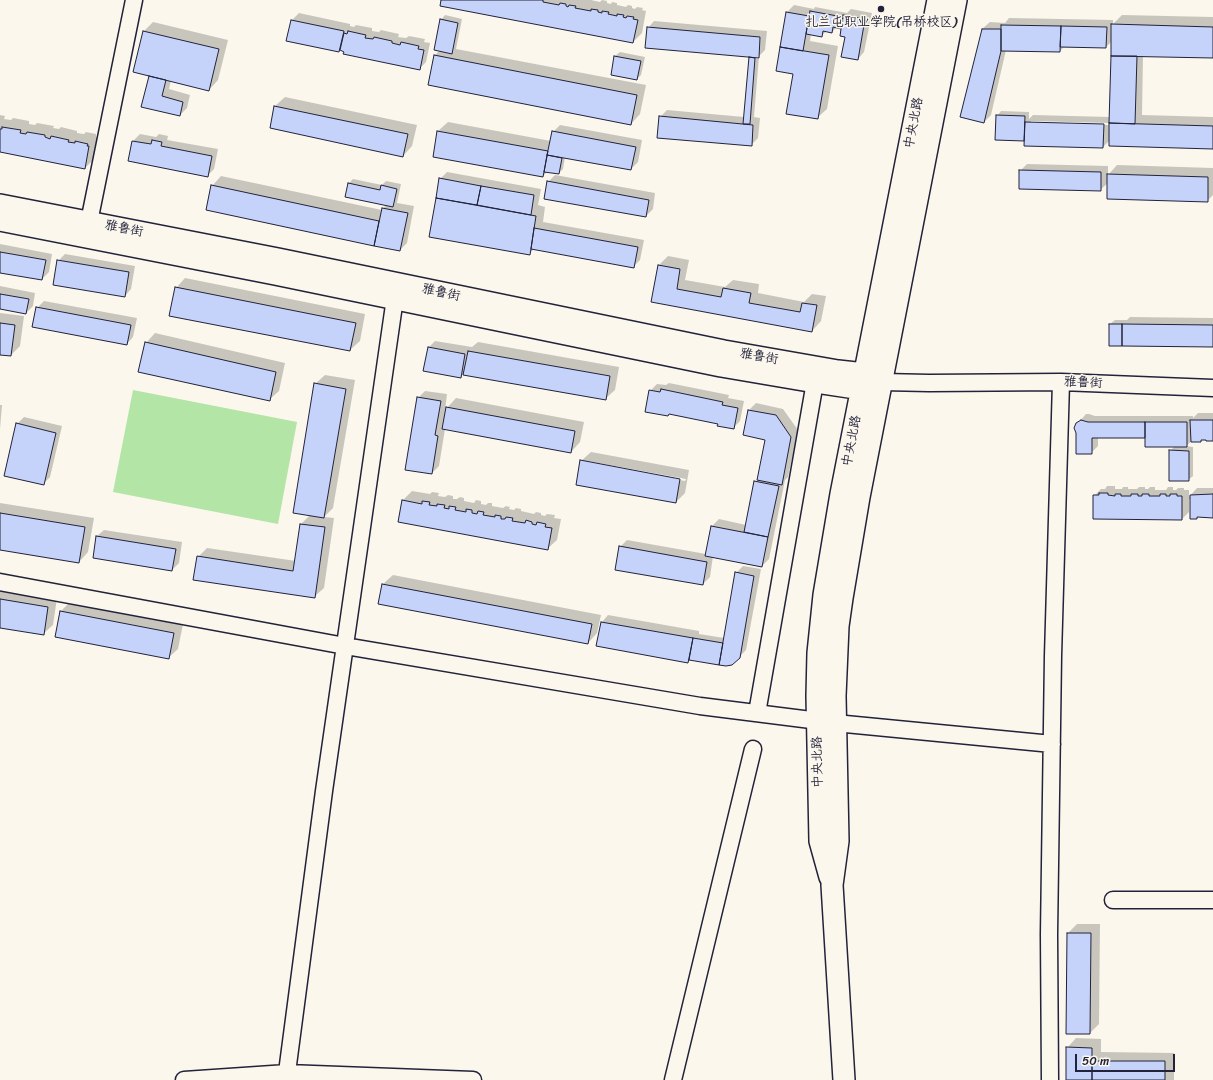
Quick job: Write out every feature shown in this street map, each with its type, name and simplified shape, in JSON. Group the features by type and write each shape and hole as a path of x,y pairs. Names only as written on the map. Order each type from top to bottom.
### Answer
{"main road":[{"name":"中央北路","path":"844,1080 832,885 838,841 826,722 836,654 842,598 859,497 870,382 938,0"},
{"name":"中央北路","path":"870,382 956,0"},
{"name":"雅鲁街","path":"0,205 278,259 724,351 817,368 870,382"},
{"name":"雅鲁街","path":"0,220 395,298 721,366 815,382 870,382"}],"street":[{"path":"89,222 134,0"},
{"path":"286,1076 324,791 395,298"},
{"path":"757,713 815,382"},
{"name":"雅鲁街","path":"870,382 1061,382 1213,388"},
{"path":"1050,1080 1049,934 1061,382"},
{"path":"0,582 345,646 700,706 826,722 1052,744"},
{"path":"673,1080 753,749"},
{"path":"1113,900 1213,900"},
{"path":"184,1080 286,1076 473,1080"}],"green space":[{"path":"133,390 297,422 278,524 113,492"}],"building":[{"path":"441,0 543,0 543,2 559,5 560,3 566,4 568,7 569,5 576,6 575,8 591,11 591,9 598,10 598,12 602,13 602,11 609,12 608,14 617,16 617,14 624,15 623,17 626,18 627,16 634,17 633,19 638,20 633,43 440,6"},
{"path":"810,11 843,17 841,29 833,27 832,33 823,31 822,37 806,34"},
{"path":"786,12 809,16 803,51 780,47"},
{"path":"843,15 865,19 858,60 841,57 845,37 840,36"},
{"path":"440,19 458,23 452,54 434,50"},
{"path":"291,20 344,31 339,52 286,41"},
{"path":"1111,24 1213,27 1213,58 1111,56"},
{"path":"1001,25 1061,26 1060,52 1001,51"},
{"path":"1061,26 1107,27 1106,48 1060,47"},
{"path":"647,27 760,37 759,58 645,48"},
{"path":"982,29 1001,29 1001,51 984,123 960,117"},
{"path":"143,31 219,49 209,91 133,72"},
{"path":"348,31 366,35 365,38 373,39 374,37 392,41 392,43 400,45 401,42 419,46 418,49 424,50 420,70 343,54 344,52 340,50 344,33 347,34"},
{"path":"780,47 829,55 818,119 786,114 793,74 776,71"},
{"path":"434,55 637,95 631,125 428,85"},
{"path":"614,56 641,61 637,80 611,75"},
{"path":"1111,56 1137,56 1135,124 1109,123"},
{"path":"749,57 755,58 750,124 743,124"},
{"path":"149,76 166,80 162,96 183,102 180,116 141,107"},
{"path":"274,106 408,134 403,157 270,128"},
{"path":"996,115 1025,116 1024,141 995,140"},
{"path":"659,116 753,125 752,146 657,138"},
{"path":"1025,122 1104,124 1103,148 1024,146"},
{"path":"1109,123 1213,126 1213,149 1109,146"},
{"path":"2,127 21,130 20,133 26,134 27,132 45,135 45,137 50,139 51,136 69,140 68,142 75,143 75,141 88,144 87,146 89,146 85,169 0,152 0,129 2,129"},
{"path":"437,131 548,151 543,177 433,157"},
{"path":"552,131 636,147 631,170 547,155"},
{"path":"152,140 162,142 161,146 212,156 208,177 128,161 132,141 151,144"},
{"path":"547,155 562,158 559,174 544,172"},
{"path":"1019,170 1101,172 1101,191 1019,189"},
{"path":"1107,174 1208,177 1208,202 1107,199"},
{"path":"439,178 481,186 477,205 436,198"},
{"path":"547,181 649,200 646,217 544,199"},
{"path":"348,183 380,190 381,185 397,189 393,207 345,197"},
{"path":"211,185 379,221 374,246 206,210"},
{"path":"481,186 534,195 531,215 477,205"},
{"path":"436,198 536,216 530,255 429,237"},
{"path":"382,208 408,213 400,251 374,246"},
{"path":"534,228 638,247 634,268 531,249"},
{"path":"0,252 46,260 42,280 0,273"},
{"path":"57,260 129,272 125,297 53,285"},
{"path":"658,265 680,269 677,289 721,297 723,288 751,293 749,303 800,312 802,303 817,305 812,332 651,302"},
{"path":"175,287 356,323 350,351 169,316"},
{"path":"0,294 29,299 26,314 0,309"},
{"path":"36,307 131,325 127,345 32,327"},
{"path":"0,323 15,325 11,356 0,355"},
{"path":"1109,324 1122,324 1122,346 1109,346"},
{"path":"1122,324 1213,325 1213,347 1122,346"},
{"path":"145,342 276,372 270,401 138,372"},
{"path":"428,347 465,354 461,378 423,371"},
{"path":"468,351 610,376 606,400 463,375"},
{"path":"314,383 346,389 324,518 293,513"},
{"path":"661,389 723,402 722,405 738,408 734,429 717,426 718,424 669,414 668,416 645,412 649,390 660,392"},
{"path":"417,397 441,401 435,435 438,436 432,474 405,470"},
{"path":"446,407 575,431 571,453 442,429"},
{"path":"748,410 776,415 791,437 782,485 757,480 765,440 743,435"},
{"path":"1081,420 1088,422 1145,422 1145,438 1092,438 1092,454 1076,454 1076,433 1074,428 1076,423"},
{"path":"1190,420 1213,420 1213,441 1201,440 1201,442 1191,442"},
{"path":"1145,422 1187,422 1187,447 1145,447"},
{"path":"16,423 56,433 44,485 4,476"},
{"path":"1169,450 1189,451 1189,481 1169,481"},
{"path":"580,460 680,479 676,503 576,485"},
{"path":"754,481 779,486 768,537 744,532"},
{"path":"1099,493 1108,493 1108,495 1115,496 1115,494 1121,494 1121,496 1138,494 1138,496 1142,496 1142,494 1149,494 1149,496 1160,496 1160,494 1166,494 1166,496 1170,496 1170,494 1177,494 1177,496 1182,496 1182,520 1093,519 1093,495 1099,495"},
{"path":"1213,494 1213,518 1197,517 1197,519 1190,519 1190,495"},
{"path":"402,500 422,504 422,501 430,502 429,505 445,505 444,508 449,509 449,506 456,507 455,510 466,512 466,509 472,510 472,513 477,514 478,511 484,512 483,515 495,517 495,515 501,516 501,519 505,519 506,517 513,518 512,521 525,523 526,520 536,525 537,522 546,524 545,527 552,528 548,550 398,522"},
{"path":"0,513 85,527 79,563 0,550"},
{"path":"300,524 325,527 315,598 193,580 197,556 293,571"},
{"path":"711,526 768,537 762,567 705,556"},
{"path":"96,536 176,549 172,571 93,558"},
{"path":"619,546 707,562 703,585 615,570"},
{"path":"735,572 754,576 740,658 732,665 726,666 719,665"},
{"path":"382,584 592,624 588,644 378,604"},
{"path":"0,599 48,607 44,635 0,628"},
{"path":"60,611 174,633 169,659 55,637"},
{"path":"601,622 693,638 688,663 596,646"},
{"path":"693,638 723,643 719,665 689,660"},
{"path":"1067,933 1091,933 1090,1034 1066,1034"},
{"path":"1066,1047 1092,1048 1092,1080 1066,1080"},
{"path":"1092,1061 1165,1061 1165,1080 1092,1080"}],"place":[{"name":"扎兰屯职业学院(吊桥校区)","path":"881,9"}]}
